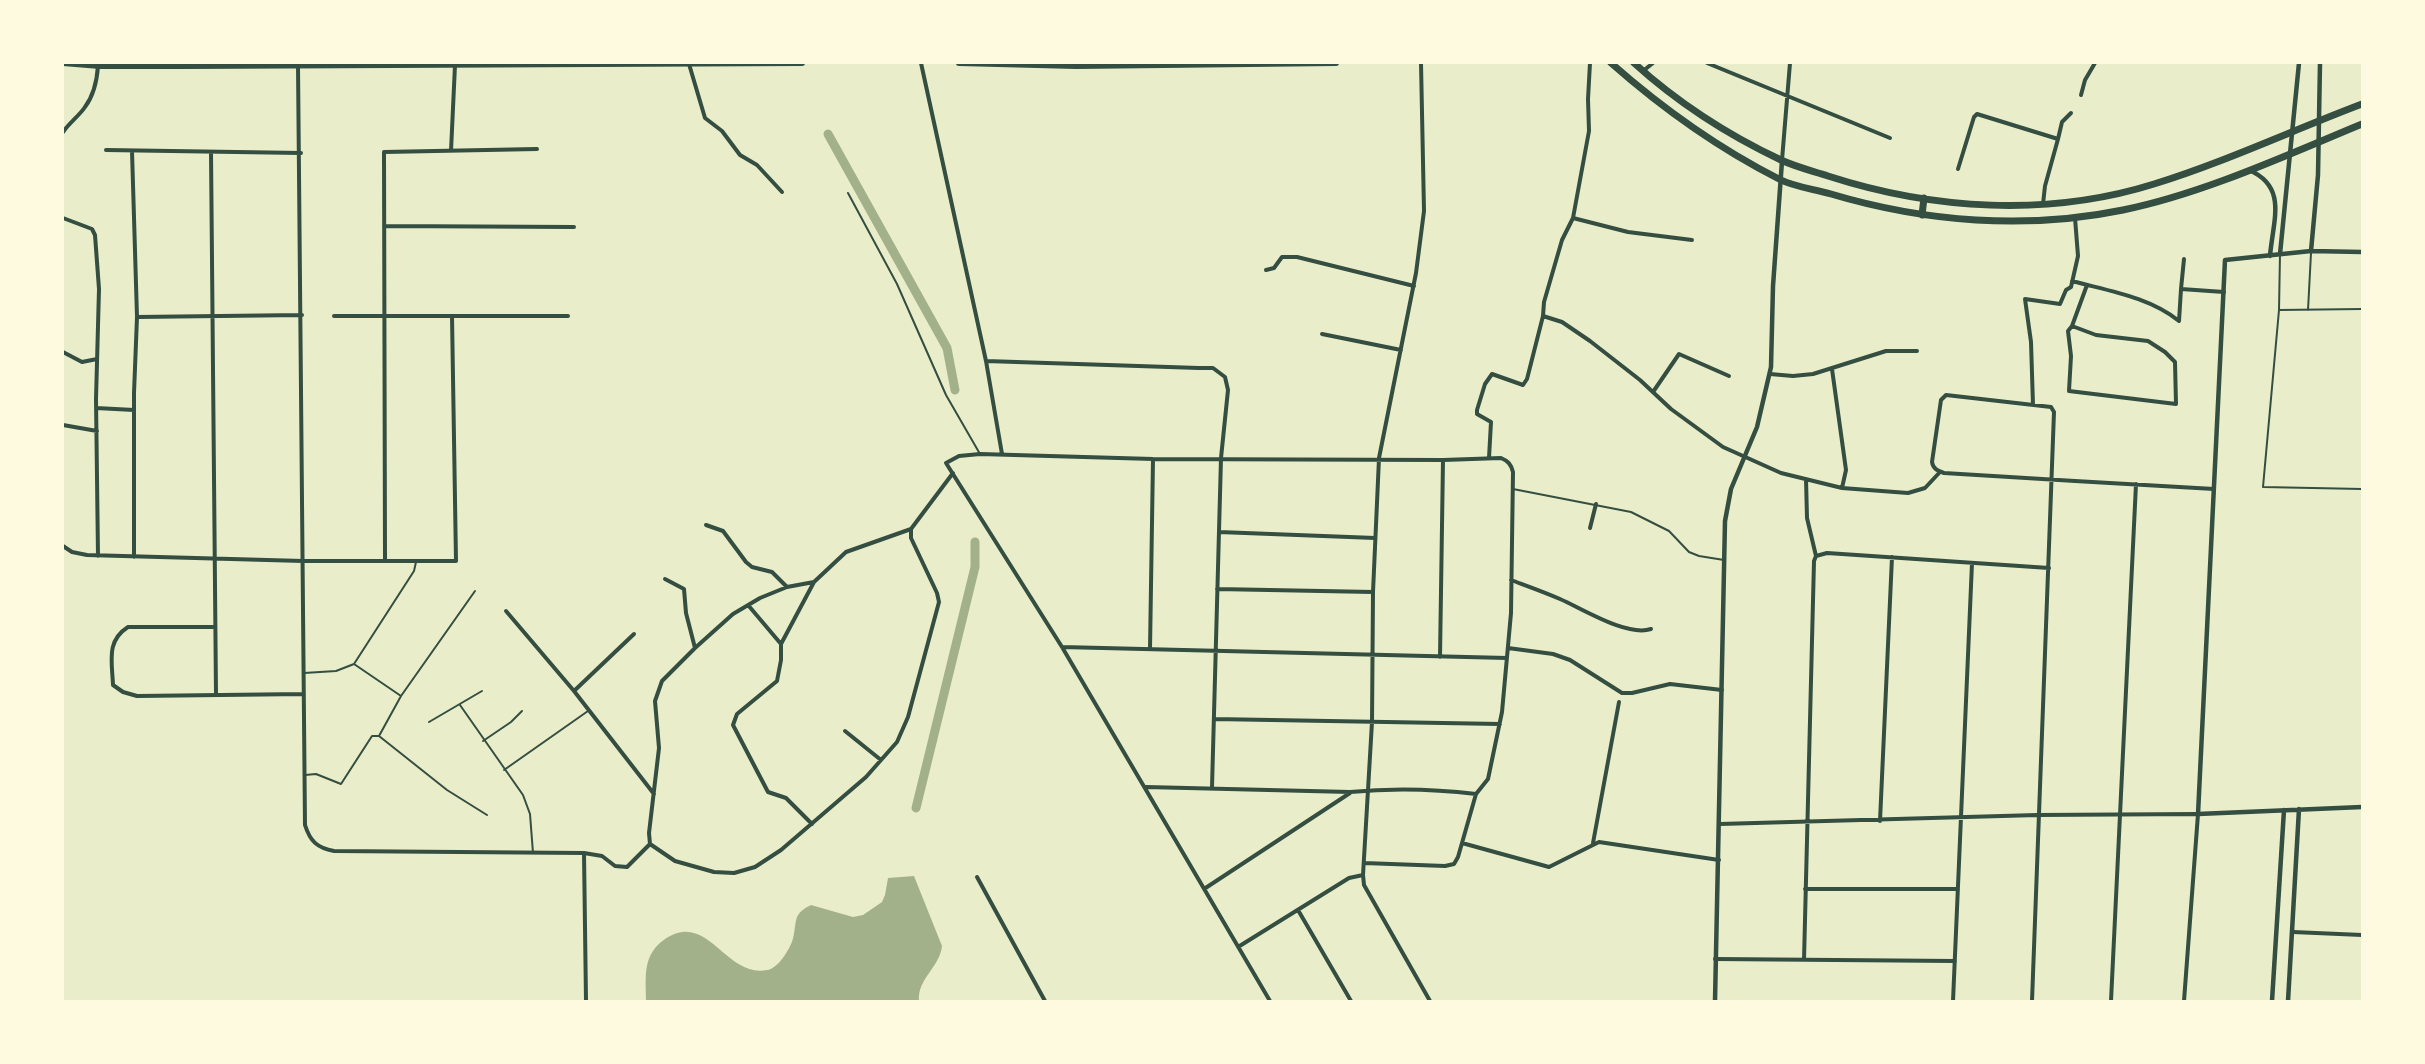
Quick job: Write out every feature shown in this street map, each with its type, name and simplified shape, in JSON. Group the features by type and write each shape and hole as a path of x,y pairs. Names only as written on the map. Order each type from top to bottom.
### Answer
{"highway":[{"path":"1611,63 1665,108 1716,143 1780,180 1847,199 1922,215 2007,221 2075,217 2122,210 2168,199 2362,124"},
{"path":"1634,63 1673,96 1724,130 1782,161 1870,188 1982,205 2043,205 2116,194 2154,184 2291,134 2362,104"},
{"path":"1922,215 1924,198"}],"main road":[{"path":"63,63 98,66 802,63"},
{"path":"959,63 1076,66 1336,63"}],"street":[{"path":"921,63 986,361 1002,454"},
{"path":"1421,63 1424,211 1414,286 1379,458 1373,592 1372,722 1362,875 1364,885 1430,1001"},
{"path":"1489,458 1491,422 1477,412 1485,384 1492,374 1523,385 1527,379 1543,316 1544,302 1562,240 1573,218 1589,131 1587,99 1590,63"},
{"path":"1642,71 1653,63"},
{"path":"1707,63 1890,138"},
{"path":"1715,1001 1714,959 1720,824 1725,520 1729,495 1757,427 1770,374 1773,286 1790,63"},
{"path":"2081,95 2085,80 2095,63"},
{"path":"2280,254 2299,63"},
{"path":"2311,251 2319,142 2320,63"},
{"path":"298,64 301,153 305,825 314,843 322,849 334,851 584,853 602,856 615,866 627,867 650,844"},
{"path":"689,64 705,118 722,131 740,155 757,165 782,192"},
{"path":"451,151 455,65"},
{"path":"63,132 85,108 92,95 98,66"},
{"path":"2043,205 2045,186 2062,122 2071,113"},
{"path":"1958,169 1977,114 2058,139"},
{"path":"385,561 384,152 537,149"},
{"path":"106,150 301,153"},
{"path":"132,151 137,317 134,410 134,557"},
{"path":"211,152 216,694"},
{"path":"2248,170 2267,180 2275,195 2270,256"},
{"path":"2033,405 2031,342 2025,299 2060,304 2066,290 2071,287 2078,255 2075,217"},
{"path":"63,218 92,229 95,235 99,290 96,408 99,556"},
{"path":"1573,218 1628,232 1692,240"},
{"path":"384,226 574,227"},
{"path":"2184,1001 2198,814 2225,260 2311,251 2362,252"},
{"path":"1266,270 1274,268 1285,256 1414,286"},
{"path":"2072,281 2164,309 2179,321 2184,259"},
{"path":"2072,326 2096,335 2148,341 2165,352 2175,362 2176,404 2069,391 2071,357 2068,330 2072,326 2087,285"},
{"path":"2181,289 2224,292"},
{"path":"137,317 302,315"},
{"path":"334,316 568,316"},
{"path":"63,546 72,552 99,556 303,561 456,561 452,316"},
{"path":"1543,316 1562,322 1590,341 1671,409 1723,447 1781,473 1842,488 1908,493 1925,488 1942,472"},
{"path":"1322,334 1401,350"},
{"path":"1770,374 1802,376 1832,369 1886,351 1917,351"},
{"path":"63,352 81,362 97,359"},
{"path":"1653,392 1679,354 1729,376"},
{"path":"986,361 1213,369 1225,377 1228,390 1221,458 1212,787"},
{"path":"1832,369 1846,470 1842,488"},
{"path":"2032,1001 2037,815 2053,480 2054,409 1943,397 1932,462 1934,468 1942,472 2053,480 2214,489"},
{"path":"96,408 134,410"},
{"path":"63,425 97,431"},
{"path":"1269,1001 1062,647 946,463 959,456 980,454 1153,459 1443,460 1501,458 1507,460 1512,466 1513,489 1508,648 1500,724 1488,778 1476,794 1456,862 1449,866 1364,862"},
{"path":"1150,650 1153,459"},
{"path":"1440,657 1443,460"},
{"path":"812,824 786,798 768,792 733,725 737,714 777,681 781,644 814,582 846,552 911,529 953,473"},
{"path":"1804,960 1806,822 1814,561 1816,556 1807,518 1806,479"},
{"path":"2111,1001 2136,484"},
{"path":"1590,528 1596,504"},
{"path":"706,525 723,531 746,562 752,567 772,572 787,587"},
{"path":"650,844 675,861 714,872 734,873 755,867 781,850 866,777 897,742 908,717 939,602 911,538 911,529"},
{"path":"1219,532 1375,538"},
{"path":"1816,556 1827,553 2049,568"},
{"path":"1880,821 1892,557"},
{"path":"1953,1001 1959,819 1972,563"},
{"path":"665,579 684,589 686,613 695,648"},
{"path":"1511,580 1622,627 1652,630"},
{"path":"650,844 649,833 659,748 656,700 662,681 733,614 787,587 814,582"},
{"path":"1217,589 1373,592"},
{"path":"748,605 781,644"},
{"path":"506,611 574,692 654,795"},
{"path":"215,627 128,627 117,634 111,650 113,685 123,692 137,696 304,694"},
{"path":"574,692 634,634"},
{"path":"1062,647 1507,658"},
{"path":"1508,648 1552,654 1570,660 1622,693 1632,693 1670,684 1722,690"},
{"path":"1593,843 1619,702"},
{"path":"1214,719 1500,724"},
{"path":"845,731 881,760"},
{"path":"1145,787 1350,792 1444,791 1476,794"},
{"path":"1204,889 1350,792"},
{"path":"1720,824 2037,815 2198,814 2362,807"},
{"path":"2288,1001 2299,809"},
{"path":"2272,1001 2284,810"},
{"path":"1462,843 1549,867 1599,842 1719,860"},
{"path":"584,853 585,1001"},
{"path":"1238,947 1349,878 1362,875"},
{"path":"977,877 1045,1001"},
{"path":"1805,890 1956,889"},
{"path":"1298,910 1351,1001"},
{"path":"2293,932 2362,935"},
{"path":"1714,959 1955,961"}],"lane":[{"path":"848,193 897,284 946,395 980,454"},
{"path":"2308,310 2311,251"},
{"path":"2280,254 2279,310 2263,487 2362,489"},
{"path":"2279,310 2362,309"},
{"path":"1513,489 1631,512 1669,531 1689,552 1724,560"},
{"path":"304,673 336,671 354,664 414,571 416,562"},
{"path":"379,736 401,696 475,591"},
{"path":"354,664 401,696"},
{"path":"429,722 482,691"},
{"path":"460,705 483,741 523,795 530,814 533,853"},
{"path":"483,741 511,722 522,711"},
{"path":"504,770 589,711"},
{"path":"305,775 316,774 341,784 372,736 379,736 447,789 487,814"}],"shaded area":[{"path":"914,876 942,946 937,960 921,986 919,1001 646,1001 646,975 652,952 665,939 680,932 693,933 705,938 739,964 752,970 767,970 778,964 787,952 797,917 811,905 853,917 863,915 882,902 888,878"}],"waterway":[{"path":"828,134 947,348 955,390"},
{"path":"916,808 975,567 975,542"}]}
